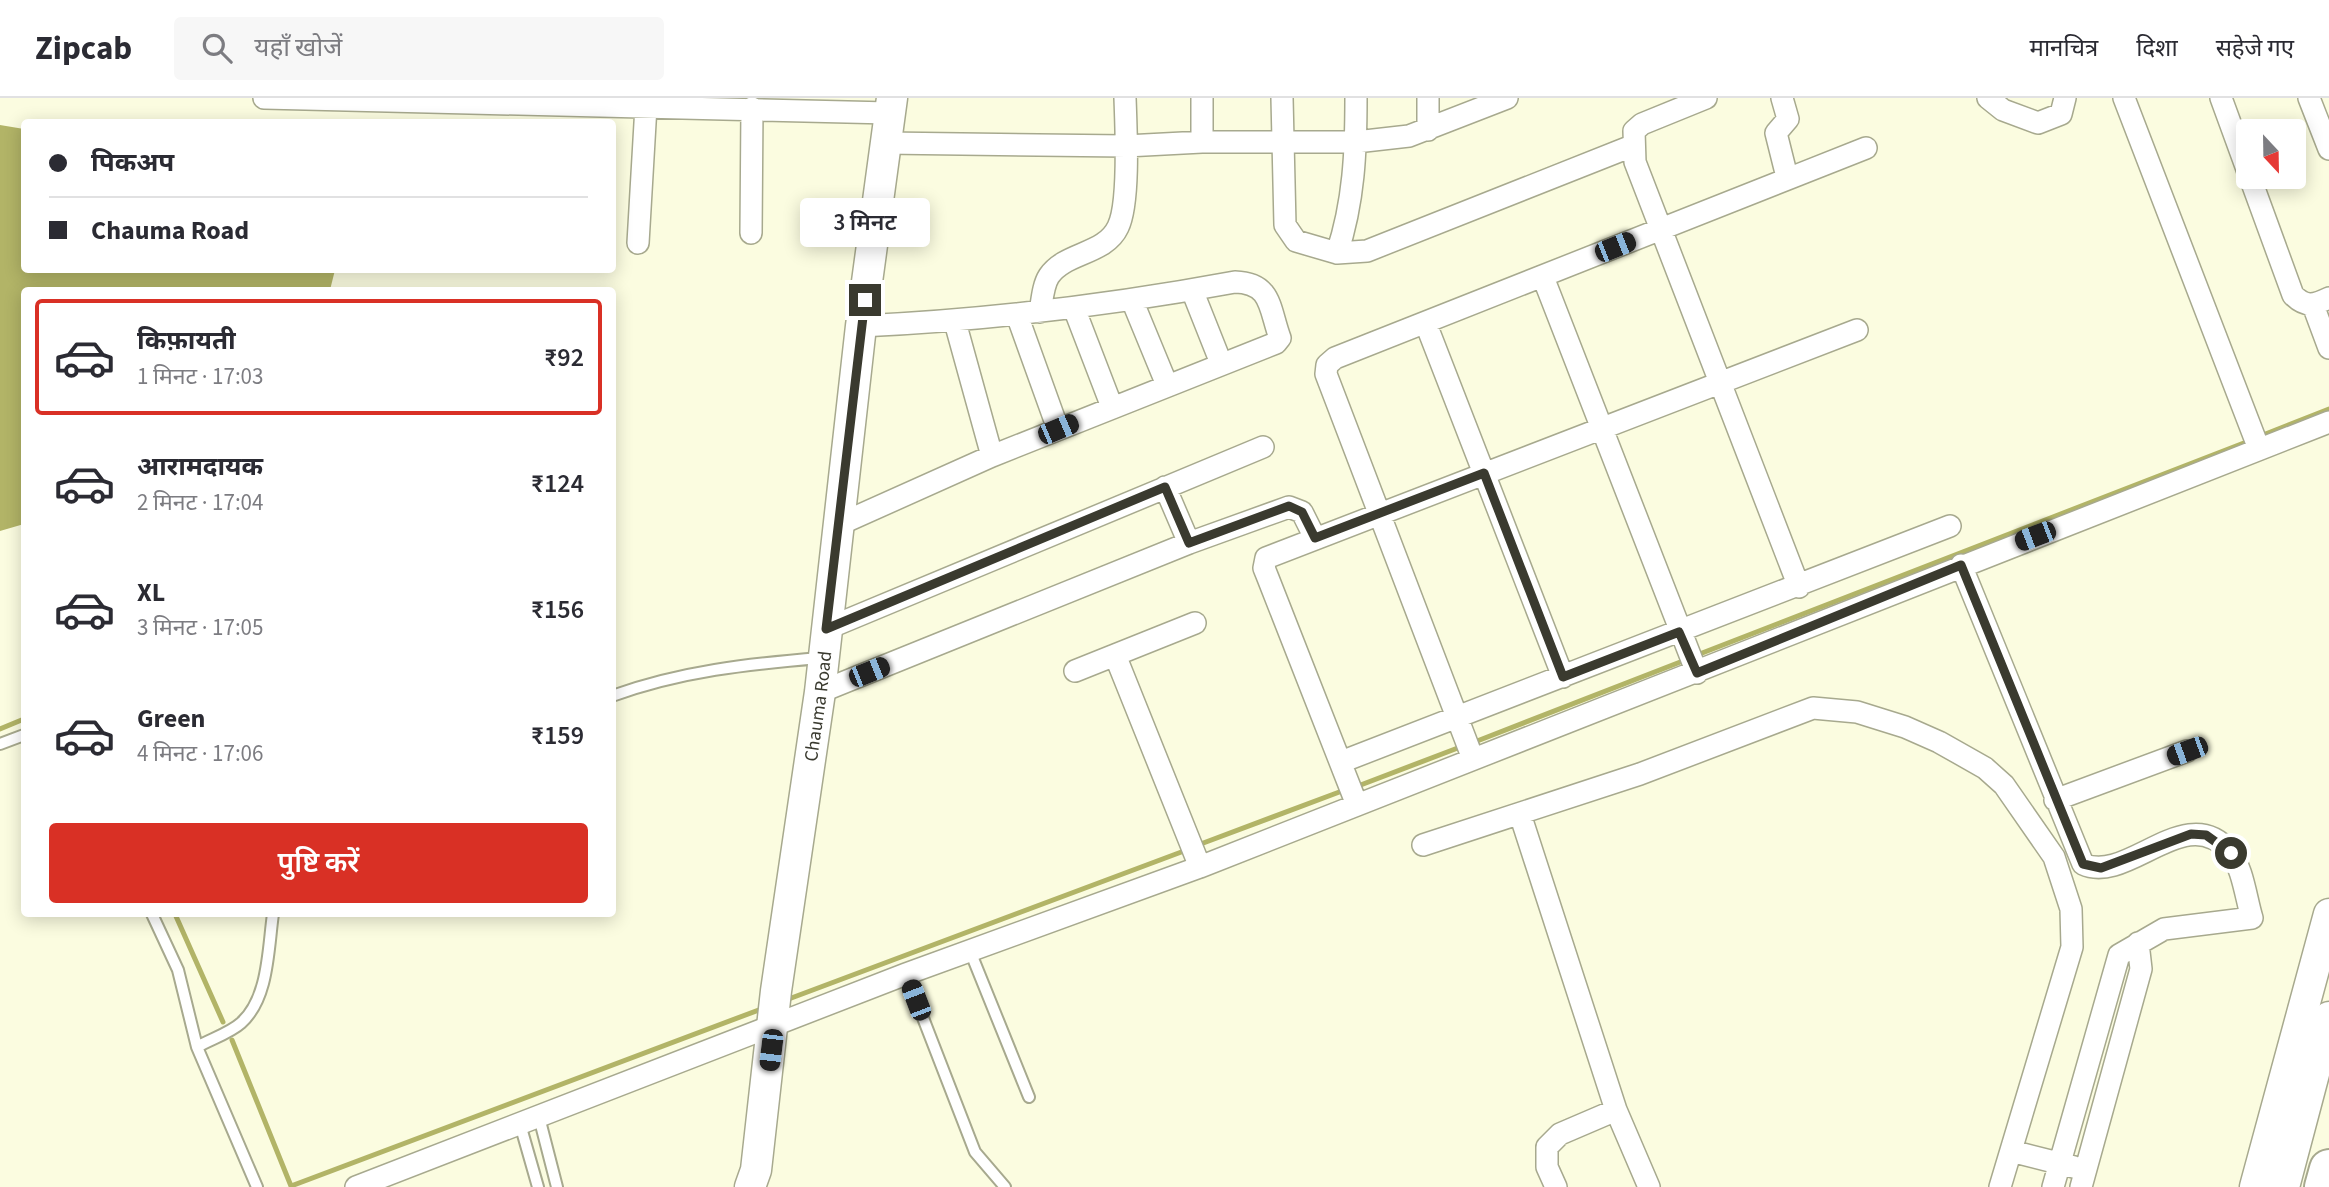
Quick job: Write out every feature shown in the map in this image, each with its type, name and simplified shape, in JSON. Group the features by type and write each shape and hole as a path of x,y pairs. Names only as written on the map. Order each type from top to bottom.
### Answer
{"highway":[{"path":"2324,1187 2329,1169"}],"street":[{"path":"264,98 752,108 891,105"},
{"path":"1040,312 1048,277 1056,268 1110,239 1119,226 1126,146 1125,98"},
{"path":"1202,98 1202,142"},
{"path":"1282,98 1285,225 1296,241 1337,253 1367,251 1632,146"},
{"path":"1337,253 1350,204 1356,142 1356,98"},
{"path":"1428,98 1428,130"},
{"path":"885,144 1126,146 1202,142 1356,142 1409,136 1507,98"},
{"path":"1706,98 1642,124 1634,131 1632,146 1635,162 1799,587"},
{"path":"1782,98 1788,119 1776,133 1787,177"},
{"path":"1988,98 2003,110 2038,123 2061,114 2065,98"},
{"path":"2124,98 2259,449"},
{"path":"2221,98 2284,276 2301,304 2321,302 2329,348"},
{"path":"2309,98 2329,149"},
{"name":"Chauma Road","path":"750,1187 756,1170 775,1011 820,692 862,326 891,105"},
{"path":"638,243 646,106"},
{"path":"751,233 752,108"},
{"path":"1473,759 1335,397 1327,365 1335,358 1866,148"},
{"path":"1543,276 1689,656"},
{"path":"838,525 992,456 1276,343 1280,338 1266,297 1260,286 1252,282 1235,282 1132,300 955,322 862,326"},
{"path":"1192,290 1221,363"},
{"path":"1132,300 1167,385"},
{"path":"1074,308 1112,407"},
{"path":"1017,315 1058,429"},
{"path":"955,322 992,456"},
{"path":"1426,324 1563,677"},
{"path":"1357,805 1264,568 1266,558 1857,330"},
{"path":"1341,762 1563,677 1689,656 1961,565 2329,422"},
{"path":"825,643 1165,487 1263,447"},
{"path":"1165,487 1189,543"},
{"path":"820,692 1189,543 1289,506 1302,512 1315,538"},
{"path":"366,1185 529,1121 775,1011 906,974 970,951 1200,867 1473,759 1689,656 1799,587 1950,526"},
{"path":"1961,565 2078,857 2091,868 2112,865 2191,834 2206,835 2231,853 2252,918 2164,929 2119,955 2053,1187"},
{"path":"1075,671 1195,623"},
{"path":"1115,655 1200,867"},
{"path":"1423,845 1697,754 1813,708 1857,712 1905,727 1985,768 2004,785 2049,848 2068,900 2073,929 2072,947 1999,1187"},
{"path":"2055,800 2187,751"},
{"path":"1520,814 1616,1110 1649,1187"},
{"path":"2255,1187 2329,914"},
{"path":"2011,1151 2059,1164 2083,1178 2141,969 2138,943"},
{"path":"2284,1187 2329,1017"},
{"path":"1556,1187 1547,1167 1547,1147 1560,1134 1616,1110"}],"lane":[{"path":"616,695 650,682 825,643"},
{"path":"0,744 21,736"},
{"path":"153,917 178,970 197,1046 257,1187"},
{"path":"197,1046 240,1024 254,1006 262,988 273,917"},
{"path":"970,951 1029,1097"},
{"path":"906,974 975,1152 1005,1187"},
{"path":"529,1121 538,1187"},
{"path":"529,1121 557,1187"}],"shaded area":[{"path":"0,125 21,128 21,273 334,273 331,287 21,287 21,525 0,531"}],"waterway":[{"path":"2263,435 2329,409"},
{"path":"1697,655 2249,441"},
{"path":"1472,743 1688,659"},
{"path":"0,729 21,720"},
{"path":"1358,786 1463,746"},
{"path":"1198,845 1342,791"},
{"path":"786,1000 1184,851"},
{"path":"176,917 223,1022"},
{"path":"232,1040 291,1186 764,1008"}],"route":[{"path":"865,300 826,629 1165,487 1189,543 1289,506 1302,512 1315,538 1484,473 1563,677 1679,632 1697,673 1961,565 2083,864 2091,868 2112,865 2191,834 2206,835 2231,853"}]}
